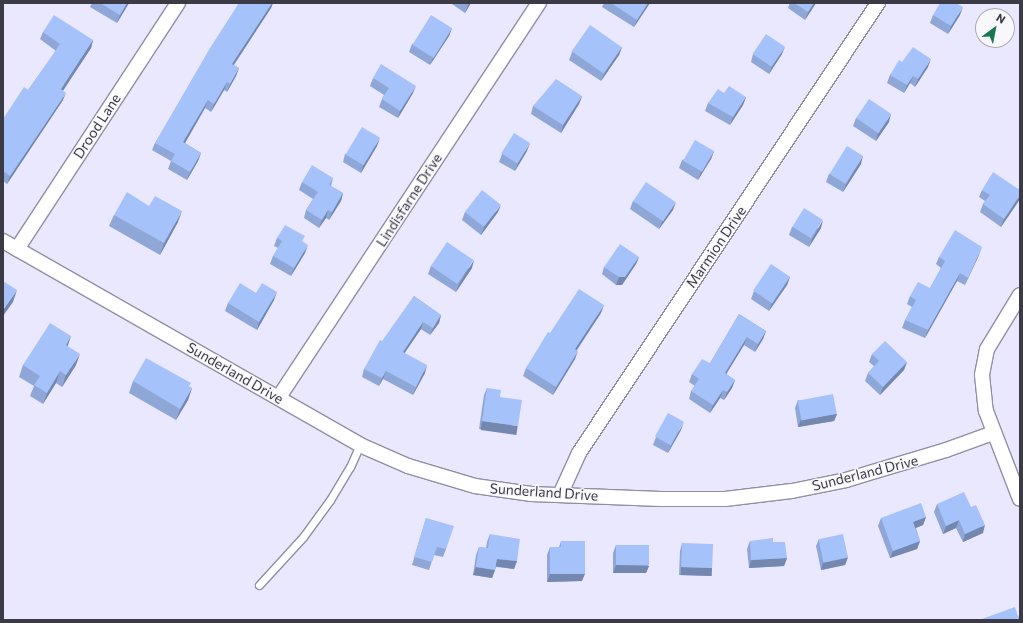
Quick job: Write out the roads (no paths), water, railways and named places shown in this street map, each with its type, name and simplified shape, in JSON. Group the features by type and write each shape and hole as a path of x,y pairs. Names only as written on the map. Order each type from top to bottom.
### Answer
{"street":[{"name":"Drood Lane","path":"17,249 178,3"},
{"name":"Lindisfarne Drive","path":"279,397 539,3"},
{"name":"Marmion Drive","path":"560,495 579,453 878,3"},
{"name":"Sunderland Drive","path":"3,241 360,444 408,466 475,486 505,491 560,495 695,500 792,491 887,469 993,433"},
{"path":"1020,295 1000,326 983,363 982,385 993,433 1020,499"}],"lane":[{"path":"259,585 303,537 326,506 350,467 360,444"}]}
